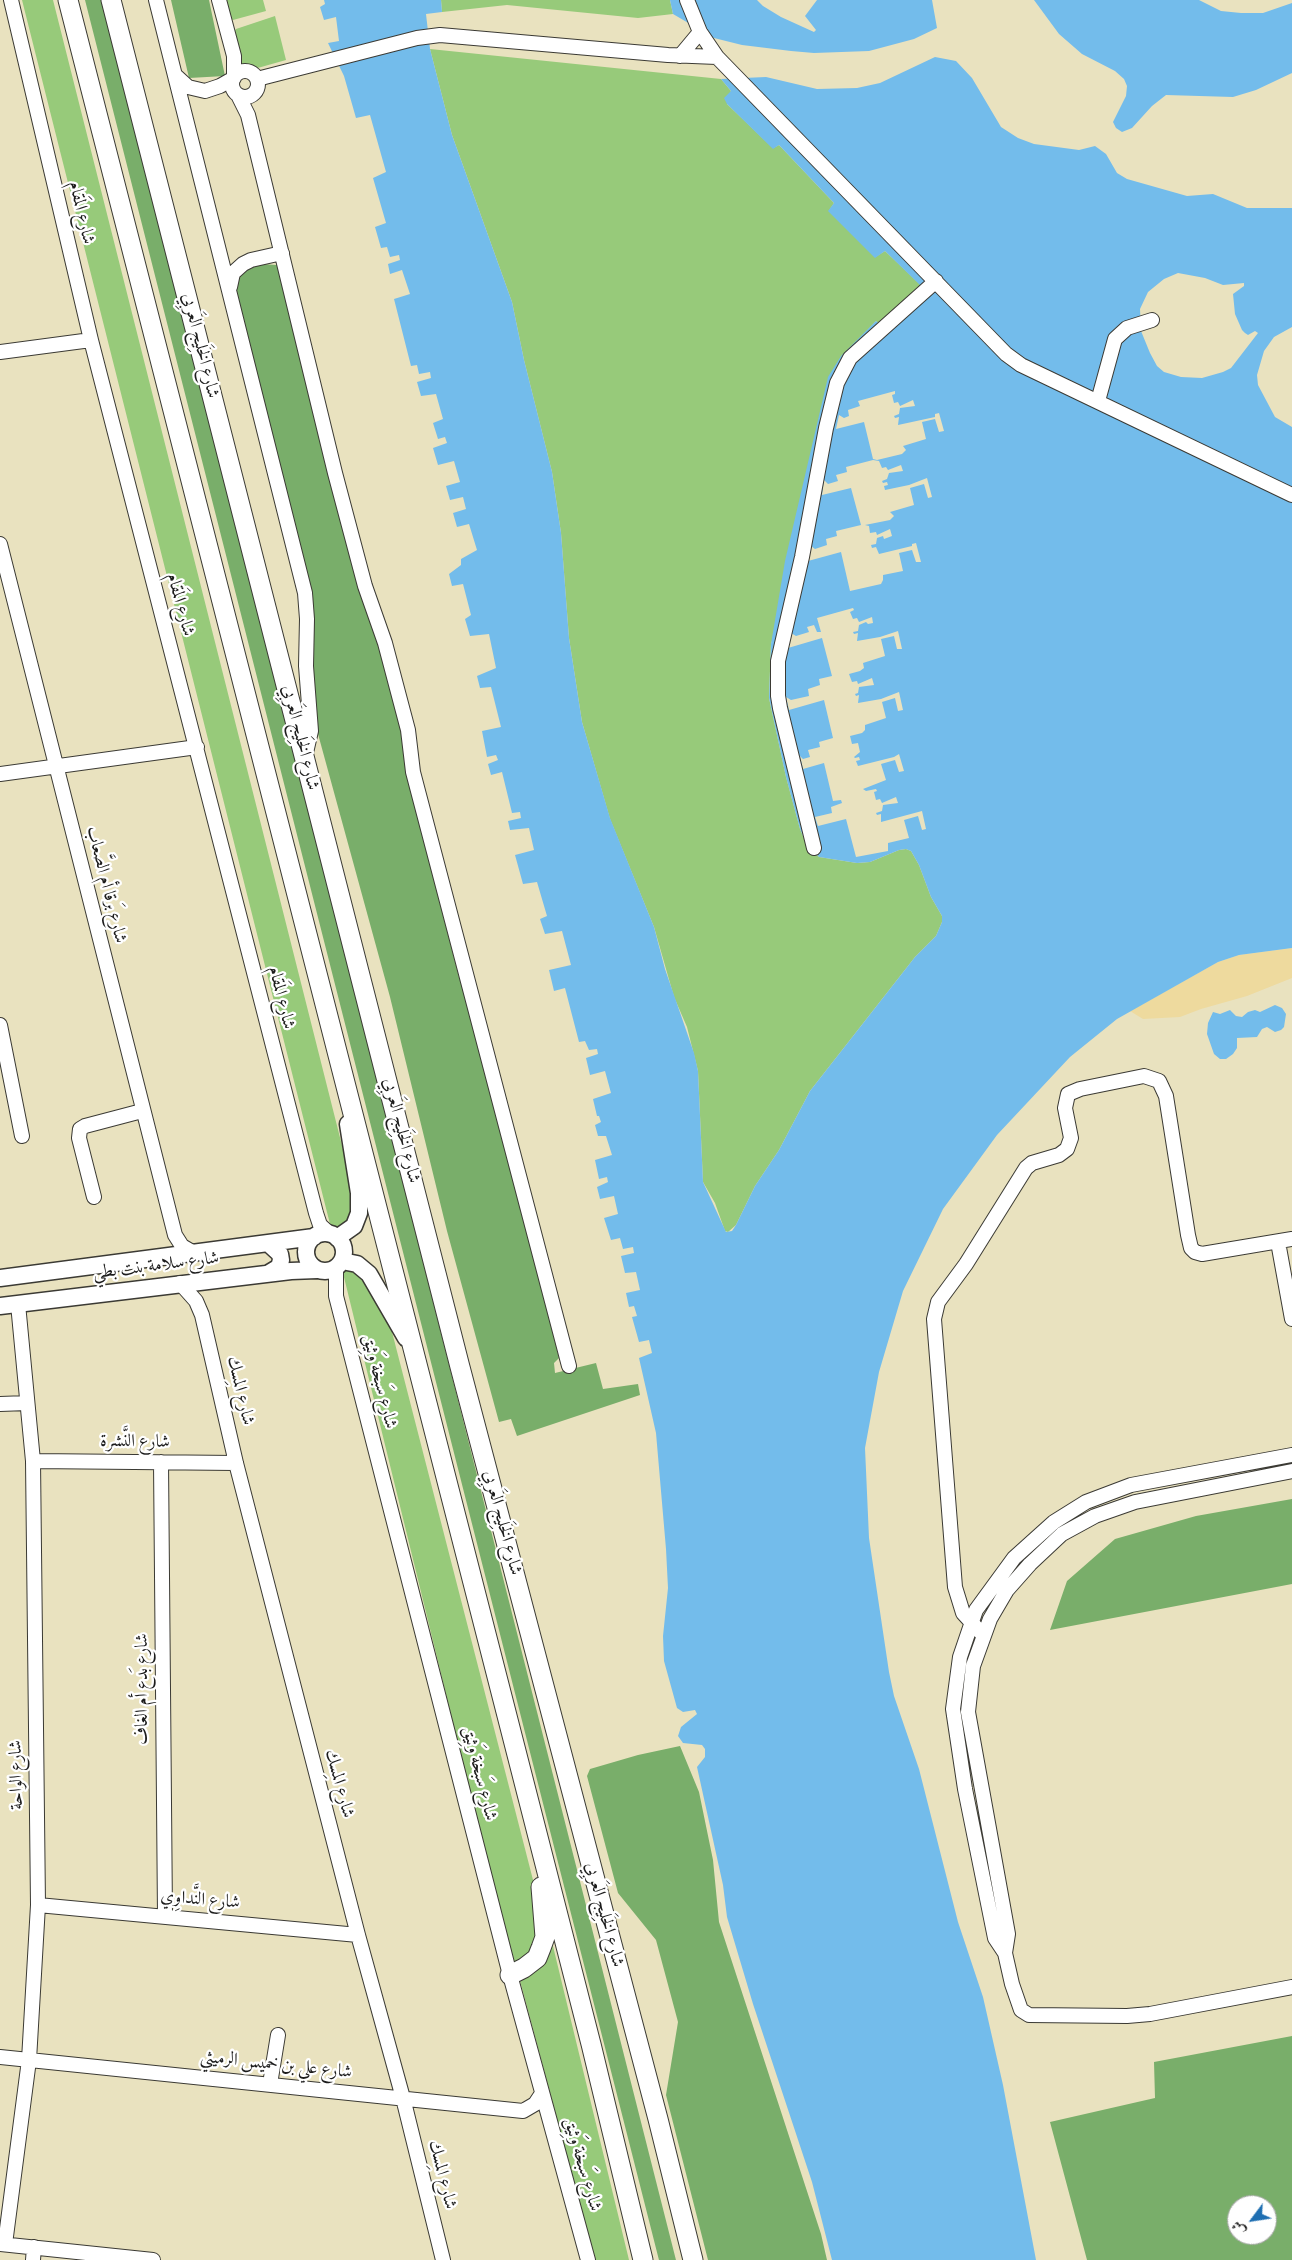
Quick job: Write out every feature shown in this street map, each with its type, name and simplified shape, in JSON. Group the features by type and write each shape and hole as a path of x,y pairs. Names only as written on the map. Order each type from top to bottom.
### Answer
{"highway":[{"path":"68,0 591,2044 643,2260"},
{"name":"شارع الخَلِيج العَربِي","path":"111,0 465,1386 658,2119 692,2260"},
{"path":"510,1975 524,1968 537,1958 544,1937 537,1838"}],"main road":[{"path":"324,1236 342,1245 344,1253 329,1268 309,1264 306,1254 307,1245 324,1236 354,1226 359,1213 359,1193 348,1124 350,1103"},
{"name":"شارع سلامة بنت بطي","path":"0,1278 324,1236"},
{"path":"268,1243 280,1254 281,1260 279,1267 270,1273"},
{"name":"شارع سلامة بنت بطي","path":"0,1306 180,1283 357,1264 369,1274 411,1344"}],"street":[{"name":"شارع المَقام","path":"11,0 91,340 317,1219 324,1236"},
{"path":"156,0 306,593 306,666 312,731 305,758"},
{"path":"176,76 188,87 247,97 257,89 243,76 234,56 219,0"},
{"path":"687,0 700,32 722,61 1006,354 1021,365 1292,495"},
{"path":"680,56 700,32"},
{"path":"185,112 194,100 210,90 243,76 298,67 417,38 440,35 722,61"},
{"path":"243,76 233,88 248,115 335,473 365,586 385,643 406,722 413,772 569,1366"},
{"path":"248,115 253,94"},
{"path":"219,245 235,258 251,260 282,253"},
{"path":"230,290 233,273 251,260"},
{"path":"814,848 780,708 778,660 802,557 826,428 837,383 850,358 936,280"},
{"path":"1098,401 1116,338 1127,328 1150,321"},
{"path":"0,352 91,340"},
{"name":"شارع بَرقا أم الصَّعاب","path":"0,544 142,1111 175,1235"},
{"path":"0,774 197,747"},
{"path":"0,1025 22,1136"},
{"path":"983,1635 970,1623 963,1612 955,1587 934,1319 938,1302 966,1264 1026,1168 1032,1162 1059,1155 1067,1149 1071,1138 1065,1108 1068,1094 1080,1089 1144,1076 1159,1081 1166,1096 1191,1248 1195,1252 1202,1254 1288,1243 1292,1319"},
{"path":"94,1198 79,1138 80,1129 142,1111"},
{"path":"164,1256 175,1235 182,1246 194,1253"},
{"name":"شارع سَبخة وَثِيق","path":"329,1268 541,2095 588,2260"},
{"name":"شارع المِسك","path":"202,1315 205,1293 214,1280"},
{"name":"شارع المِسك","path":"180,1283 196,1301 202,1315 236,1462 358,1935 403,2098 443,2260"},
{"name":"شارع الواحة","path":"3,2244 29,2060 38,1904 33,1461 18,1304"},
{"path":"0,1404 27,1403"},
{"path":"1292,1455 1131,1485 1086,1502 1054,1522 1014,1558 976,1610 960,1657 953,1709 965,1789 995,1938 1005,1954 1016,2000 1021,2010 1028,2015 1127,2016 1150,2014 1292,1987"},
{"name":"شارع النَّشرة","path":"33,1461 236,1462"},
{"name":"شارع بَدع أم الغاف","path":"162,1462 165,1916"},
{"path":"1005,1954 1008,1934 968,1712 973,1666 983,1635 1007,1590 1030,1564 1062,1534 1095,1516 1135,1502 1292,1472"},
{"name":"شارع النَّداوِي","path":"38,1904 358,1935"},
{"path":"270,2084 278,2035"},
{"name":"شارع علي بن خميس الرميثي","path":"0,2057 523,2111 535,2104 541,2095"},
{"path":"3,2244 34,2253 153,2260"}],"green space":[{"path":"22,0 53,0 355,1197 348,1224 342,1226 331,1228"},
{"path":"85,0 103,0 676,2260 659,2260"},
{"path":"171,0 209,0 225,76 189,78"},
{"path":"224,0 263,0 266,11 233,20 226,14"},
{"path":"441,0 670,0 673,14 638,18 507,5 442,12"},
{"path":"275,16 286,60 247,71 240,66 232,35 236,29"},
{"path":"430,49 721,79 731,91 727,104 773,148 779,145 834,203 829,211 875,257 885,251 923,287 882,327 876,321 861,337 771,644 769,698 786,777 800,829 807,845 819,857 857,863 870,862 899,850 906,849 911,851 919,865 931,897 942,916 942,922 936,936 915,957 810,1091 779,1150 755,1186 736,1225 728,1232 725,1231 715,1203 703,1182 698,1071 687,1027 674,997 654,927 610,819 582,722 569,638 561,533 552,472 524,360 512,302 452,135"},
{"path":"261,264 277,265 404,729 413,800 459,977 484,1056 559,1358 554,1363 555,1373 596,1363 603,1389 638,1384 640,1395 517,1436 511,1419 499,1422 447,1231 390,997 315,723 308,577 235,287 240,273"},
{"path":"355,1267 391,1328 541,1911 534,1950 512,1964 342,1269"},
{"path":"1292,1499 1292,1584 1050,1630 1067,1581 1115,1539 1196,1516"},
{"path":"680,1746 699,1792 713,1860 719,1922 821,2234 827,2260 708,2260 666,2095 678,2022 656,1940 618,1893 587,1776 590,1769 638,1755"},
{"path":"552,1942 629,2260 595,2260 519,1977"},
{"path":"1292,2036 1292,2260 1087,2260 1050,2122 1155,2098 1154,2062"}],"sand":[{"path":"1292,948 1292,978 1247,996 1180,1017 1143,1019 1130,1011 1218,962 1239,955"}],"water":[{"path":"324,0 441,0 442,12 426,14 430,49 452,135 512,302 524,360 552,472 561,533 569,638 582,722 610,818 654,927 665,969 694,1053 698,1071 703,1182 726,1232 732,1231 736,1225 755,1186 779,1150 810,1091 915,957 936,936 942,922 942,916 931,897 919,865 911,851 906,849 899,850 870,862 857,863 819,857 807,845 800,829 786,777 769,698 771,644 785,561 828,377 841,356 876,321 882,326 922,287 885,251 875,258 828,211 834,203 779,145 773,149 727,104 724,98 731,91 721,79 766,77 817,89 857,88 880,83 935,57 956,61 972,78 1001,127 1018,138 1034,144 1079,150 1095,146 1106,154 1117,173 1127,179 1187,196 1213,194 1247,208 1292,208 1292,327 1274,337 1264,351 1257,375 1258,385 1275,417 1292,427 1292,948 1239,955 1218,962 1117,1019 1070,1057 997,1135 943,1209 903,1291 879,1372 865,1448 869,1538 894,1696 919,1769 958,1922 983,1997 1003,2085 1036,2260 832,2260 812,2182 753,2004 727,1917 723,1885 697,1767 705,1757 705,1749 702,1745 683,1743 678,1736 681,1727 697,1714 695,1710 683,1712 677,1708 664,1661 663,1636 668,1588 666,1549 656,1433 639,1358 652,1353 649,1340 639,1342 632,1317 637,1316 634,1306 629,1307 626,1293 640,1290 636,1272 625,1273 621,1256 634,1253 633,1247 623,1249 620,1238 611,1240 604,1218 618,1214 614,1196 600,1199 597,1187 608,1182 607,1177 599,1179 595,1160 612,1155 606,1136 598,1136 595,1125 601,1122 599,1116 597,1116 593,1099 611,1093 605,1071 590,1075 586,1058 598,1054 597,1049 589,1050 585,1041 579,1042 565,988 554,991 549,970 571,965 562,931 545,934 540,919 547,916 537,882 523,884 515,855 534,850 529,828 510,830 508,821 521,818 520,812 512,813 502,772 491,775 488,764 498,760 496,755 487,757 482,731 501,727 491,687 480,688 477,676 496,668 489,634 470,636 465,619 471,615 463,584 452,586 449,574 461,565 461,559 477,550 469,524 457,527 453,513 466,509 463,497 450,500 446,486 460,482 454,461 438,465 433,448 447,443 445,437 438,439 433,423 443,419 436,394 421,396 417,382 431,378 430,372 419,374 417,365 411,366 394,299 410,294 402,270 390,274 388,264 400,260 399,255 390,257 387,247 381,248 375,227 386,223 373,178 386,172 370,115 356,118 344,76 328,43 339,41 336,17 324,20 320,7 325,4","holes":["1178,273 1205,278 1223,285 1244,283 1244,286 1233,294 1235,314 1245,333 1248,335 1255,331 1258,333 1231,368 1223,372 1202,378 1181,377 1164,372 1157,366 1141,331 1140,309 1148,292 1164,279"]},
{"path":"670,0 757,0 781,17 814,32 816,30 805,16 817,0 932,0 937,28 914,39 869,51 814,53 791,51 742,45 714,38 673,14"},
{"path":"1034,0 1199,0 1221,11 1241,13 1263,13 1292,3 1292,73 1256,90 1233,97 1166,95 1152,106 1132,128 1122,132 1116,128 1113,122 1126,96 1127,86 1124,79 1115,71 1082,54 1059,34"},
{"path":"1275,1005 1282,1008 1286,1014 1284,1027 1281,1030 1275,1032 1267,1027 1262,1029 1257,1037 1237,1038 1237,1048 1226,1059 1220,1059 1214,1054 1207,1034 1208,1023 1213,1012 1220,1014 1230,1010 1236,1016 1242,1017 1248,1012 1255,1010 1260,1012"}],"pier":[{"path":"895,391 895,394 892,395 894,403 898,402 900,406 913,400 915,406 900,408 899,414 894,416 895,418 899,417 898,425 935,417 935,414 939,413 944,431 939,432 935,419 922,422 926,439 903,446 906,450 902,454 877,460 873,459 864,422 836,429 839,415 844,418 849,416 848,410 860,406 858,401"},
{"path":"873,460 879,461 882,468 886,467 888,470 901,465 903,471 889,473 887,479 882,481 883,483 887,482 888,485 884,486 885,490 909,485 927,478 932,497 928,498 924,484 910,488 914,505 890,512 894,516 890,520 865,525 869,526 870,533 876,532 877,535 890,529 892,536 884,539 883,536 877,538 876,544 871,545 872,548 876,547 879,554 912,546 912,544 916,543 921,562 916,562 912,550 899,553 903,571 883,575 881,584 850,591 841,552 808,561 811,546 815,549 827,545 826,539 837,536 836,531 861,525 851,488 822,495 824,480 828,484 838,481 836,475 847,472 846,467"},
{"path":"853,608 854,610 850,612 853,619 857,618 859,622 872,617 873,623 868,624 866,622 859,625 858,631 853,632 854,634 858,633 857,641 880,637 898,631 902,649 897,649 894,636 881,639 885,656 863,663 864,668 849,674 852,682 857,681 858,684 872,678 874,685 859,687 858,693 855,694 856,696 859,695 858,703 881,699 899,692 903,710 898,711 895,698 882,702 886,718 865,725 865,730 862,733 850,736 852,744 858,743 860,752 854,757 859,757 860,760 856,761 858,766 899,754 904,771 899,772 895,760 881,764 886,780 863,789 866,791 876,789 877,791 874,792 876,800 880,799 882,803 896,797 898,803 883,805 882,811 876,813 877,815 881,814 881,822 922,811 926,829 922,830 918,816 904,820 909,838 888,843 888,851 856,857 846,819 818,826 815,817 832,813 831,807 842,803 841,800 833,801 824,763 803,769 800,756 803,759 810,757 808,750 820,747 819,742 833,738 824,700 789,710 786,697 791,700 809,696 808,689 820,685 819,679 832,676 822,638 788,648 791,633 796,636 809,632 807,627 814,625 817,632 821,632 817,618"}]}
